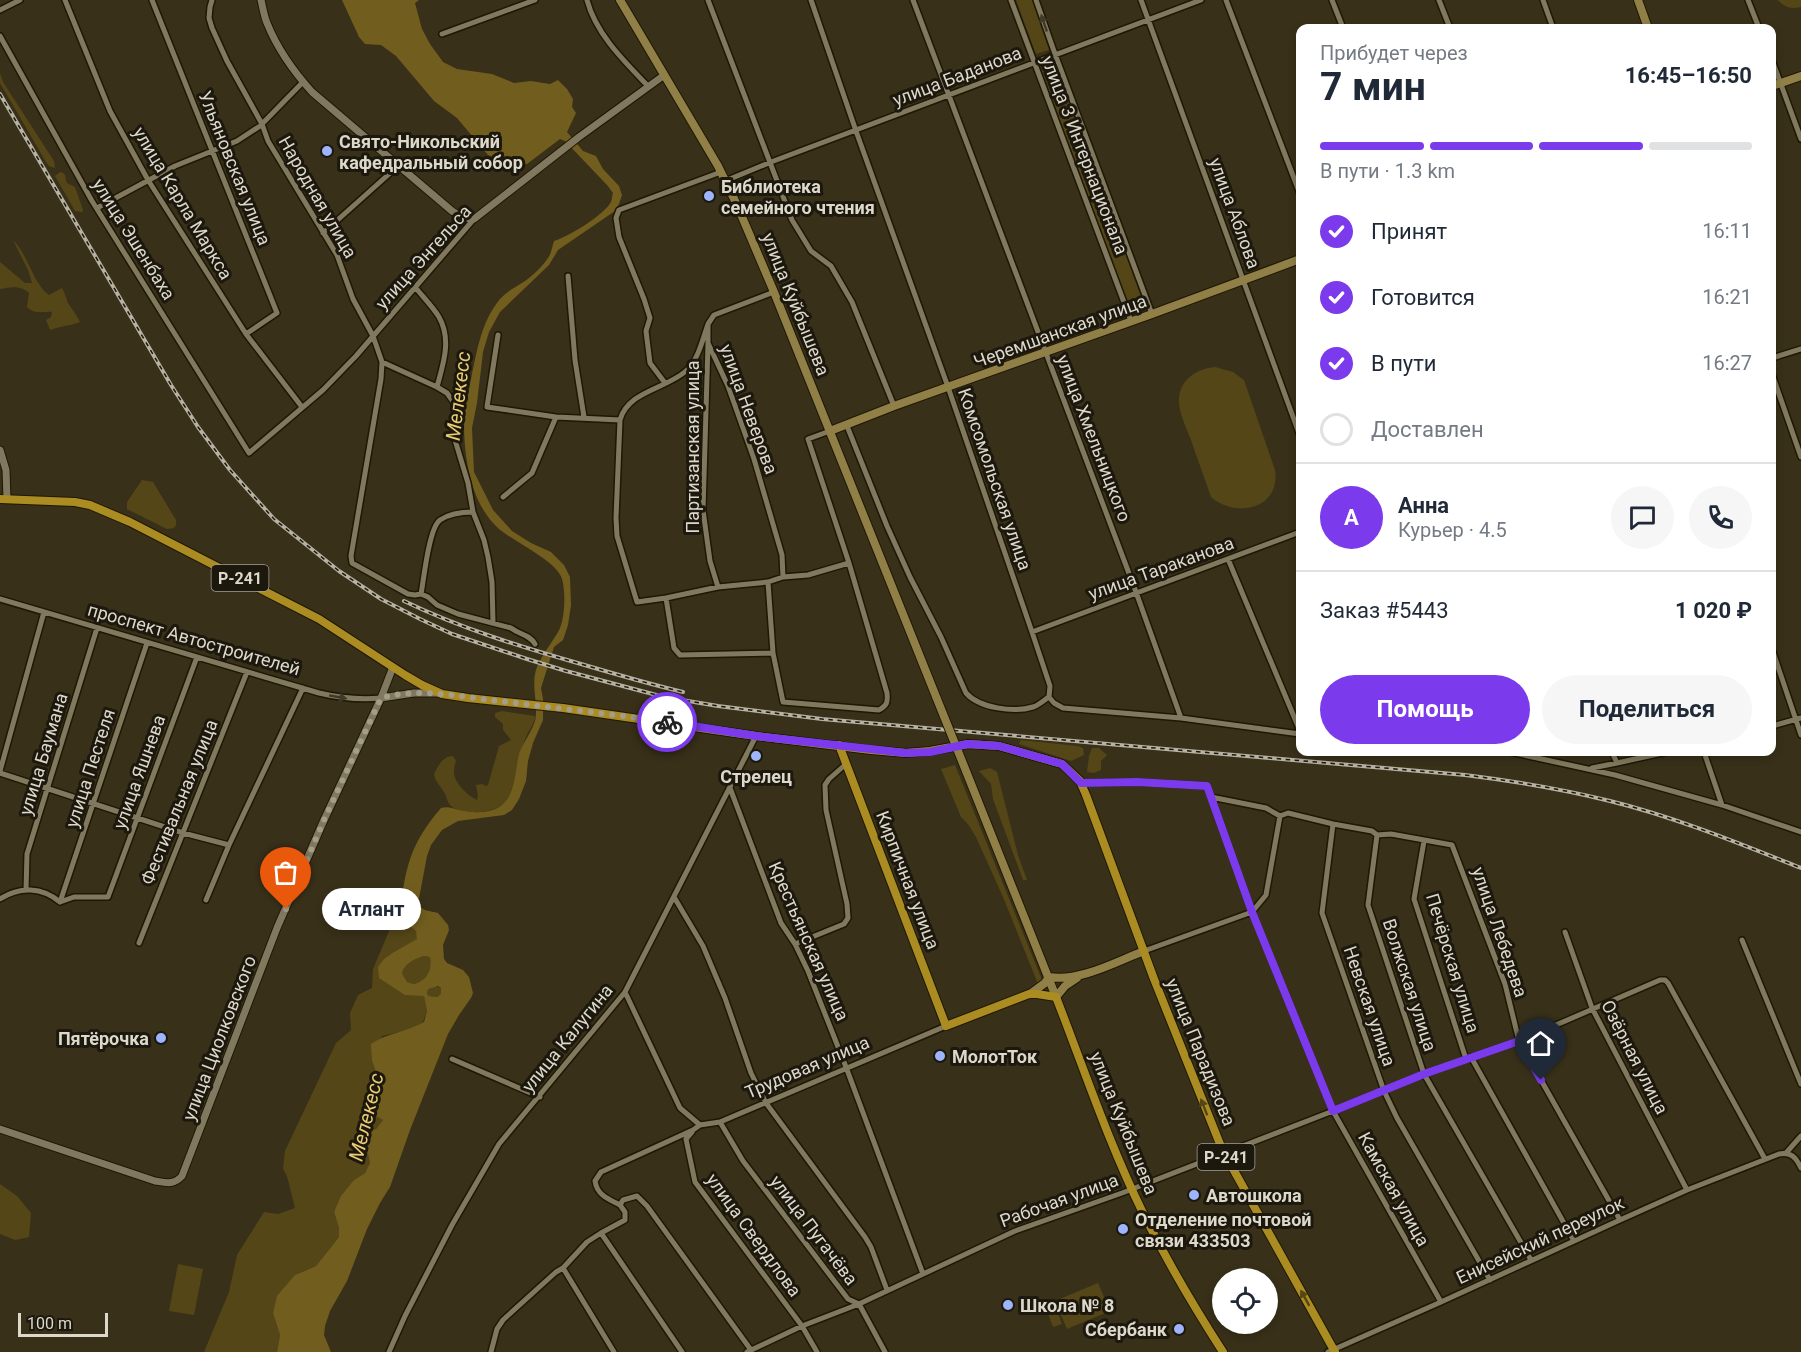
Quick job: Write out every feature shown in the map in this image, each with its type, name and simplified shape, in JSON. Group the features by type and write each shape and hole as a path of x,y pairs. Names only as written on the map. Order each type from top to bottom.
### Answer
{"highway":[{"name":"Р-241","path":"3,499 75,502 90,505 130,522 319,619 422,685 442,694 563,708 838,746"},
{"name":"улица Парадизова","path":"838,746 906,753 930,752 959,745 977,744 1010,748 1062,764 1081,783 1208,1117 1224,1153 1333,1351"},
{"name":"Кирпичная улица","path":"838,746 946,1026"},
{"name":"Трудовая улица","path":"946,1026 1029,994"},
{"path":"1029,994 1056,997"},
{"name":"улица Куйбышева","path":"1056,997 1133,1189 1165,1255 1223,1352"}],"main road":[{"name":"улица Куйбышева","path":"620,0 721,172 774,292 1056,997"},
{"path":"1638,0 1647,24"},
{"path":"1776,84 1801,76"},
{"name":"Черемшанская улица","path":"830,431 1296,260"},
{"path":"1029,994 1049,977 1079,976 1144,951"},
{"path":"1056,997 1065,986 1079,976"}],"street":[{"path":"0,10 20,0"},
{"name":"улица Карла Маркса","path":"64,0 110,111 148,180 246,334 302,407"},
{"name":"Ульяновская улица","path":"152,0 277,313 246,334"},
{"name":"Народная улица","path":"212,0 209,18 226,61 262,124 268,141 337,255 353,299 373,336 382,363 351,556 352,563 408,594 421,594"},
{"path":"261,0 267,23 278,45 312,92 452,211 463,218 474,219"},
{"path":"442,34 535,0"},
{"path":"587,0 591,14 604,34 624,61 648,86"},
{"path":"708,0 792,220 811,251 831,266 852,302 894,406"},
{"name":"Комсомольская улица","path":"811,0 1032,632 1050,686 1049,697"},
{"name":"улица Хмельницкого","path":"913,0 1136,592 1181,718"},
{"name":"улица 3 Интернационала","path":"1011,0 1131,321"},
{"name":"улица 3 Интернационала","path":"1036,0 1152,314"},
{"name":"улица Аблова","path":"1141,0 1296,425"},
{"name":"улица Баданова","path":"725,181 1201,0"},
{"path":"1226,0 1296,184"},
{"path":"1332,0 1341,24"},
{"path":"1439,0 1448,24"},
{"path":"1543,0 1552,24"},
{"path":"1748,0 1757,24"},
{"name":"улица Эшенбаха","path":"0,36 97,208 249,453"},
{"path":"1776,72 1801,140"},
{"name":"улица Энгельса","path":"249,453 323,390 474,219 579,137 663,76"},
{"path":"97,208 175,166 237,141 262,124 303,82"},
{"path":"323,233 398,166"},
{"path":"665,383 650,363 645,331 650,318 619,237 616,218 619,210 721,172"},
{"path":"568,276 575,360 584,417"},
{"path":"415,288 439,317 447,336 446,352 437,387"},
{"name":"улица Неверова","path":"774,292 714,315 708,324 708,343 728,386 754,459 782,555 783,577"},
{"path":"708,324 696,357 687,370 632,401 623,411 620,420 617,536 637,602 718,587 808,575 849,563"},
{"path":"498,336 487,408 556,417 620,420"},
{"name":"Партизанская улица","path":"708,343 703,510 710,561 718,587"},
{"path":"1776,357 1801,349"},
{"path":"382,363 437,387 447,393 454,403 457,414 455,440 468,483 473,512 488,557 492,582 493,622"},
{"path":"1776,385 1801,457"},
{"path":"502,497 532,474 556,417"},
{"path":"847,426 896,547 966,693 972,699 978,703 1007,709 1034,707 1049,697 1054,703 1064,708 1181,718 1296,732"},
{"path":"768,582 773,653 783,702 869,710 879,710 885,706 888,702 887,693 849,563 808,439 830,431"},
{"path":"0,450 6,470 3,499"},
{"path":"473,512 449,516 438,521 428,552 421,594 437,605 458,614 511,628 531,637 535,644"},
{"name":"улица Тараканова","path":"1032,632 1296,534"},
{"path":"1228,559 1296,722"},
{"path":"666,598 674,648 680,656 773,653"},
{"name":"проспект Автостроителей","path":"0,599 340,698 364,700 381,698"},
{"path":"44,612 0,772 48,790 183,833 229,845"},
{"name":"улица Баумана","path":"26,890 27,854 97,628"},
{"name":"улица Пестеля","path":"60,902 147,643"},
{"name":"улица Яшнева","path":"60,902 74,897 108,897 197,657"},
{"path":"1776,660 1798,719 1801,735"},
{"name":"улица Циолковского","path":"0,1130 155,1181 170,1184 177,1182 183,1176 277,928 393,667"},
{"name":"Фестивальная улица","path":"139,943 247,672"},
{"path":"206,900 229,845 303,688"},
{"path":"381,698 414,693 442,694"},
{"path":"1776,725 1798,719"},
{"name":"улица Калугина","path":"389,1352 452,1225 499,1144 625,992 756,736"},
{"path":"1528,756 1615,775 1722,805 1801,832"},
{"path":"1705,756 1722,805"},
{"path":"1585,769 1598,768 1614,757"},
{"path":"795,944 844,924 848,918 845,892 826,810 825,785 846,764"},
{"name":"Камская улица","path":"1081,783 1137,782 1207,786 1252,912 1333,1111 1441,1302"},
{"name":"Крестьянская улица","path":"730,788 781,923 795,944 808,971 846,1067 922,1274"},
{"path":"1211,797 1266,808 1280,816"},
{"path":"1280,816 1288,813 1371,831 1377,836 1391,834 1419,838 1424,841"},
{"path":"1144,951 1252,912 1266,895 1280,816"},
{"name":"Невская улица","path":"1333,824 1322,913 1384,1091 1397,1118 1490,1280"},
{"name":"Волжская улица","path":"1377,836 1368,905 1424,1074 1531,1260"},
{"name":"улица Лебедева","path":"1424,841 1452,845 1505,984 1519,1041 1620,1220"},
{"name":"Печёрская улица","path":"1424,841 1414,899 1468,1058 1574,1240"},
{"path":"0,899 26,890 41,890 60,902"},
{"path":"674,897 703,946 725,998 751,1073 766,1103 871,1247 887,1290"},
{"name":"Озёрная улица","path":"1565,932 1592,1008 1687,1190"},
{"path":"1742,940 1801,1084"},
{"name":"Рабочая улица","path":"749,1351 802,1326 859,1304 1015,1231 1133,1189 1424,1074 1519,1041 1660,980 1668,983 1765,1160"},
{"path":"625,992 680,1108 700,1125"},
{"name":"Трудовая улица","path":"620,1205 602,1195 596,1188 595,1181 601,1172 700,1125 720,1122 946,1026"},
{"path":"452,1059 540,1097"},
{"name":"улица Пугачёва","path":"720,1122 743,1161 848,1299 859,1304 885,1352"},
{"name":"улица Свердлова","path":"693,1130 686,1139 695,1182 802,1326 817,1352"},
{"path":"1801,1136 1786,1153 1793,1155 1801,1168"},
{"name":"Енисейский переулок","path":"1333,1351 1687,1190 1786,1153"},
{"path":"490,1352 497,1329 503,1320 563,1268 587,1242 625,1220 625,1212 620,1205 623,1200 637,1196 647,1206 749,1351"},
{"path":"601,1233 682,1352"},
{"path":"563,1268 614,1352"}],"shaded area":[{"path":"342,0 419,0 415,3 422,29 443,62 457,69 492,74 514,83 531,81 550,84 558,80 573,99 572,107 576,113 567,132 583,151 596,156 603,169 619,186 622,195 615,211 558,250 549,265 500,312 489,332 483,352 472,428 474,472 493,510 512,531 551,552 564,565 570,577 571,605 568,625 563,640 554,647 541,688 543,720 533,743 526,781 519,799 512,810 504,815 458,821 442,830 431,845 427,856 418,904 424,909 438,913 448,925 449,930 443,945 444,959 447,963 463,970 469,977 473,993 448,1034 390,1187 367,1229 347,1281 330,1311 324,1335 331,1352 277,1352 280,1335 273,1313 277,1296 295,1275 316,1266 339,1237 334,1212 341,1196 354,1180 365,1173 370,1163 363,1132 376,1129 383,1120 370,1113 378,1102 377,1075 372,1061 371,1044 424,1022 427,1011 424,996 405,995 379,978 378,967 384,959 417,939 416,931 405,922 400,914 404,883 411,857 422,833 441,808 450,807 469,812 481,812 498,808 507,800 514,781 519,754 535,721 534,681 537,667 562,621 564,591 558,572 544,559 499,529 490,519 476,496 468,469 465,410 481,337 488,317 500,299 528,279 540,267 549,256 554,241 576,230 601,213 611,202 613,193 565,141 560,139 527,164 517,165 488,155 457,118 434,101 396,56 381,45 365,44 359,37","holes":["424,956 430,957 428,974 414,984 407,982 402,973 403,970 411,962","438,986 441,988 441,994 437,997 427,994 428,989"]},
{"path":"1016,0 1032,0 1049,50 1036,54"},
{"path":"1778,0 1801,0 1801,7 1788,7"},
{"path":"1053,59 1145,307 1131,312 1040,65"},
{"path":"0,73 3,82 54,161 55,168 46,162 0,83"},
{"path":"60,172 65,175 67,183 75,187 82,212 75,211 55,176"},
{"path":"13,240 23,253 43,290 49,295 62,288 80,322 50,330 46,320 51,317 52,312 36,312 27,307 29,293 26,290 11,287 0,289 0,262 25,283 32,283"},
{"path":"1215,367 1233,372 1244,380 1275,470 1275,483 1271,494 1255,506 1232,508 1211,497 1181,413 1179,395 1185,382 1201,370"},
{"path":"142,480 153,482 176,520 174,528 167,529 127,509 127,502"},
{"path":"502,711 535,716 523,745 509,796 500,807 486,811 470,812 456,809 449,803 434,774 444,760 453,756 456,761 454,775 458,784 477,800 476,785 488,785 499,746 511,740 503,730 503,724 495,717 495,713"},
{"path":"1021,740 1078,746 1083,748 1084,755 1071,761 1019,744"},
{"path":"1092,748 1099,748 1107,755 1101,761 1101,770 1094,773 1087,772"},
{"path":"955,765 1042,980 1038,984 976,837 961,817 941,769"},
{"path":"990,768 997,772 1018,855 1027,880 1023,880 993,799 991,784 979,771"},
{"path":"401,903 402,917 417,931 417,940 394,952 405,995 424,995 427,1011 423,1022 413,1029 382,1036 372,1061 377,1075 378,1102 371,1113 383,1120 376,1129 364,1132 370,1163 365,1173 354,1180 334,1212 339,1237 316,1266 295,1275 273,1313 280,1335 277,1352 204,1352 229,1292 237,1255 264,1212 278,1214 295,1208 283,1169 285,1151 336,1043 351,1030 350,1013 358,995 372,988 373,969"},
{"path":"424,956 430,957 428,974 414,984 407,982 402,973 403,970 411,962"},
{"path":"435,986 441,988 441,994 437,997 429,996 428,988"},
{"path":"0,1184 17,1196 31,1213 29,1237 15,1240 0,1234"},
{"path":"178,1264 203,1269 194,1315 169,1311"},
{"path":"1098,1283 1110,1311 1067,1329 1055,1301"},
{"path":"1056,1307 1062,1324 1053,1327 1047,1311"}],"railway":[{"path":"0,94 171,385 230,470 274,519 339,571 381,599 452,634 566,671 664,697 718,706 822,719 1465,775 1538,786 1610,801 1658,815 1801,868"},
{"path":"404,601 447,620 513,644 683,692"}],"way so far":[{"path":"286,909 324,820 381,698 414,693 442,694 667,722"}],"place":[{"name":"Свято-Никольский кафедральный собор","path":"327,151"},
{"name":"Библиотека семейного чтения","path":"709,196"},
{"name":"Стрелец","path":"756,756"},
{"name":"Атлант","path":"286,909"},
{"name":"Пятёрочка","path":"161,1038"},
{"name":"МолотТок","path":"940,1056"},
{"name":"Автошкола","path":"1194,1195"},
{"name":"Отделение почтовой связи 433503","path":"1123,1229"},
{"name":"Школа № 8","path":"1008,1305"},
{"name":"Сбербанк","path":"1179,1329"}],"route":[{"path":"667,722 756,736 906,753 930,752 968,744 999,746 1062,764 1081,783 1137,782 1207,786 1252,912 1333,1111 1424,1074 1519,1041 1541,1080"}],"water label":[{"name":"Мелекесс","path":"458,396"},
{"name":"Мелекесс","path":"366,1117"}]}
